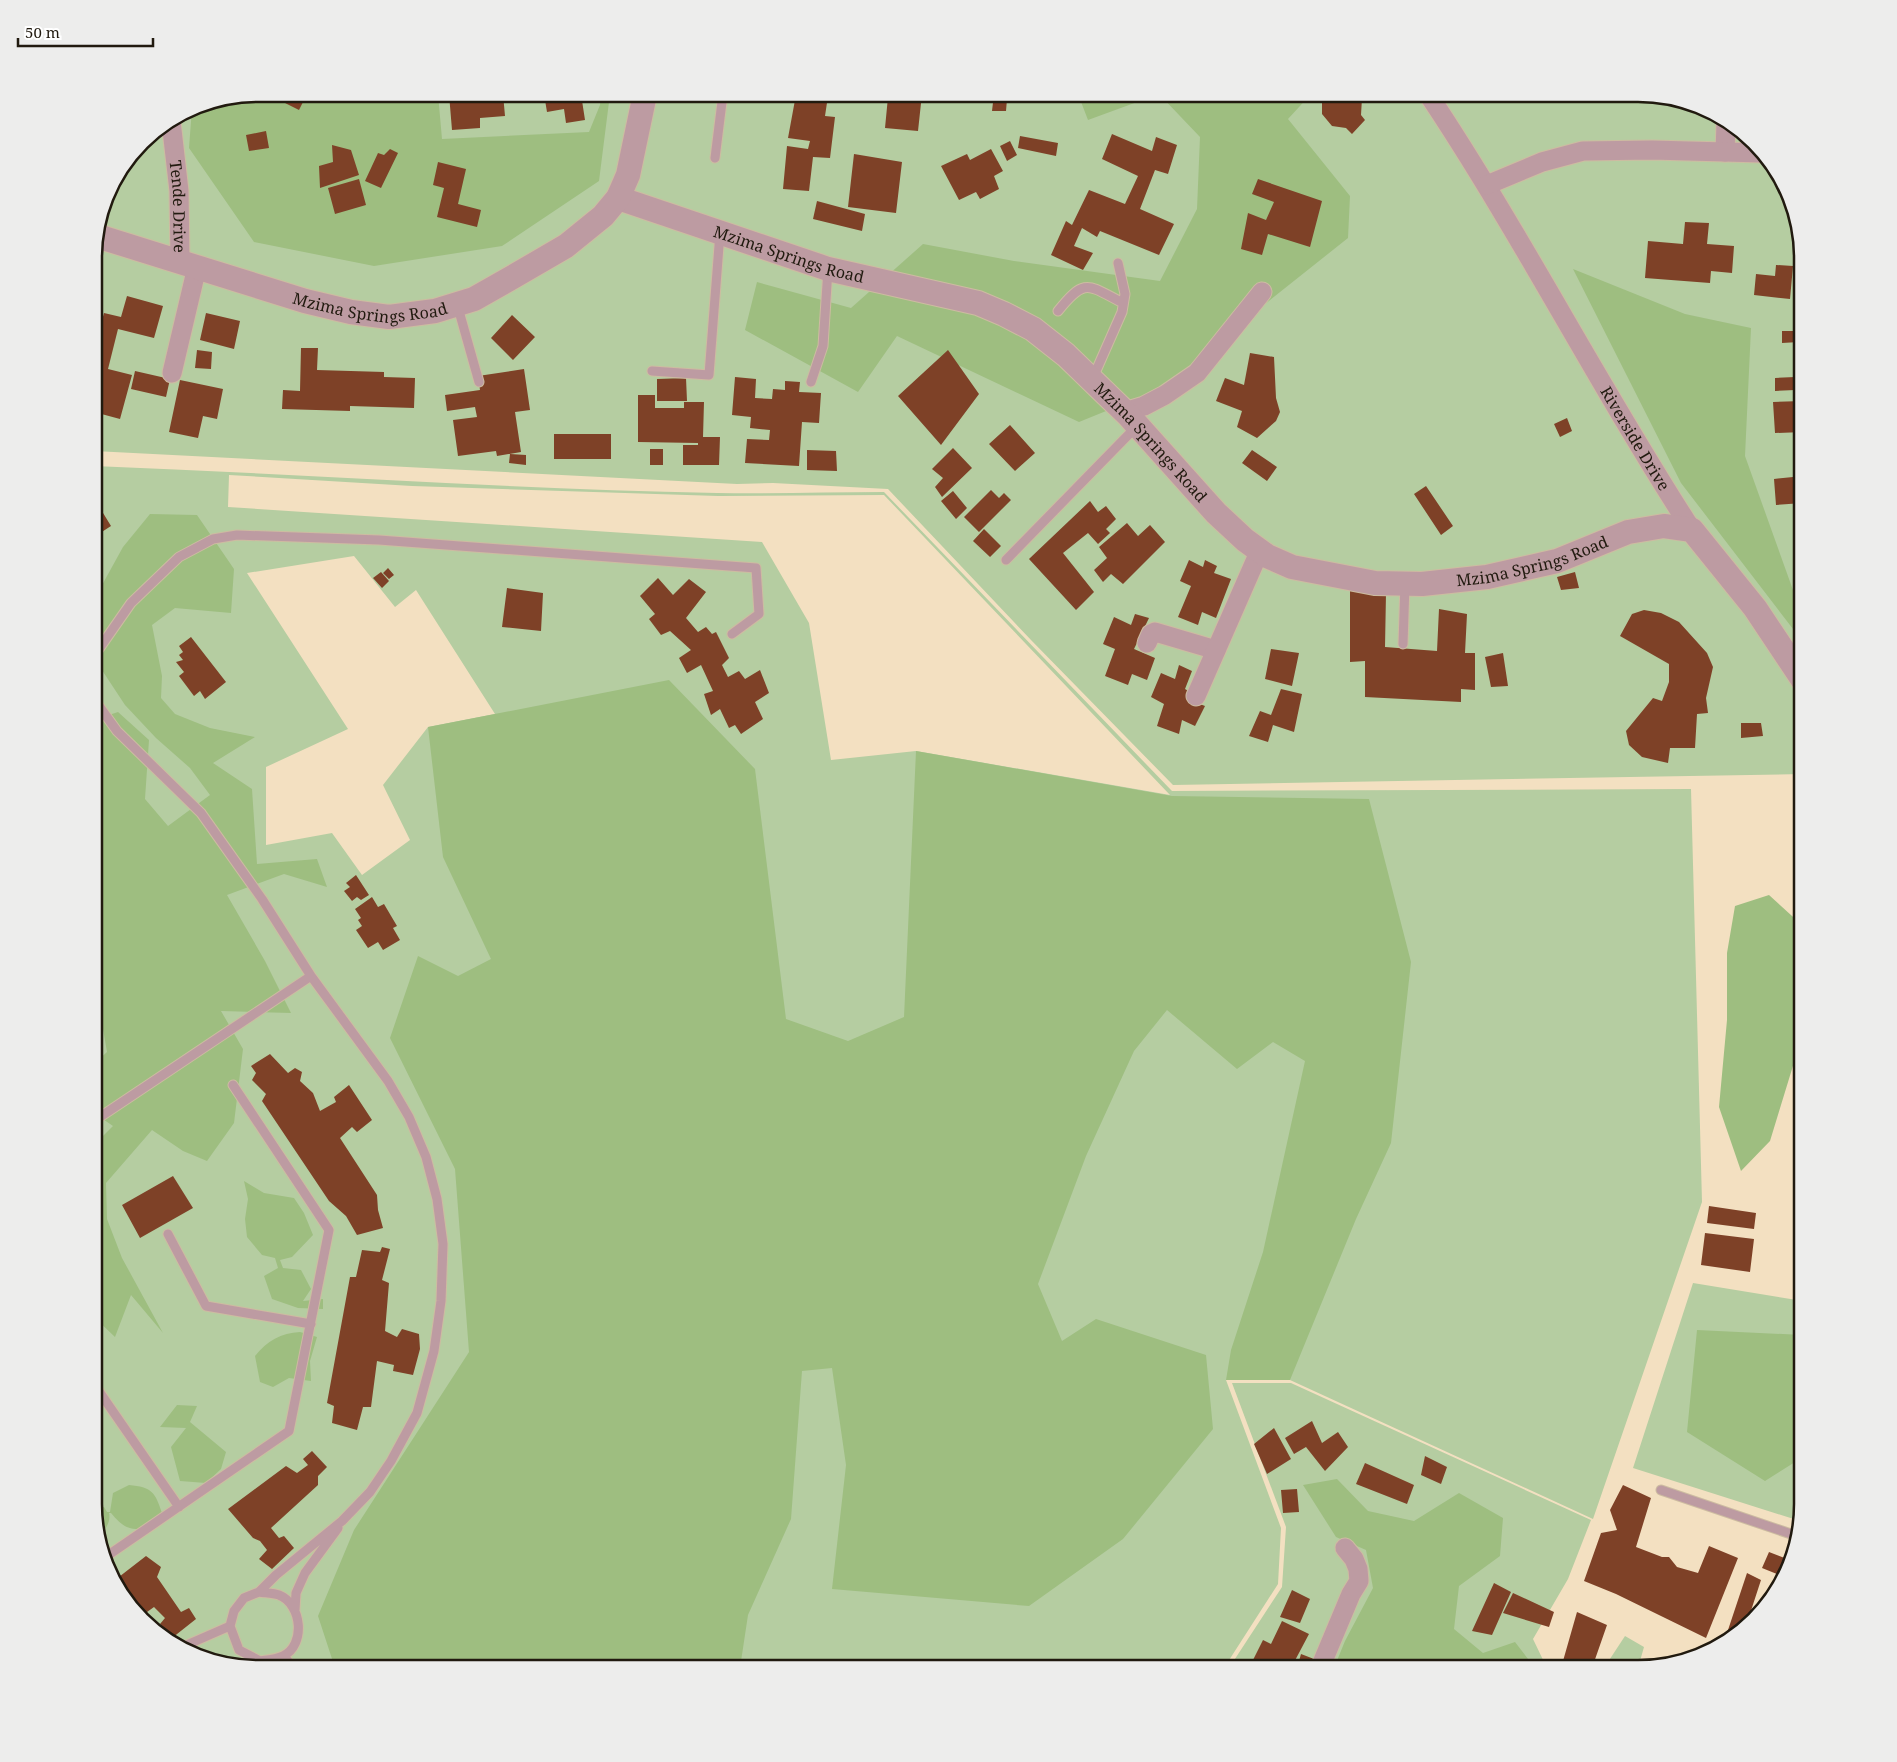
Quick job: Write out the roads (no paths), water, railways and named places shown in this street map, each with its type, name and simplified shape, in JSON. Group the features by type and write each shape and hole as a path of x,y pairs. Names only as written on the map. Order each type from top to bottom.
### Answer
{"street":[{"name":"Mzima Springs Road","path":"104,238 305,302 351,312 389,317 435,311 474,299 566,246 603,216 618,198 628,175 643,102"},
{"name":"Riverside Drive","path":"1433,102 1487,185 1648,463 1692,530 1755,608 1794,666"},
{"name":"Tende Drive","path":"172,129 188,264 172,373"},
{"path":"1725,152 1726,130"},
{"path":"1487,185 1542,162 1583,151 1652,150 1753,153"},
{"name":"Mzima Springs Road","path":"618,198 828,269 978,304 1004,314 1033,329 1066,355 1092,380 1131,419 1216,513 1245,540 1292,567 1375,583 1422,584 1487,577 1557,561 1628,532 1664,526 1692,530"},
{"path":"1131,419 1144,406 1165,395 1197,373 1262,292"},
{"path":"1196,696 1260,550"},
{"path":"1147,643 1150,634 1155,632 1216,650"},
{"path":"1323,1660 1351,1594 1359,1581 1358,1569 1354,1559 1345,1548"}],"lane":[{"path":"715,158 722,102"},
{"path":"652,370 709,375 720,233"},
{"path":"1092,380 1122,312 1125,294 1118,263"},
{"path":"811,382 823,346 828,269"},
{"path":"1058,311 1069,297 1081,287 1089,286 1123,303"},
{"path":"457,304 479,382"},
{"path":"1006,560 1131,419"},
{"path":"103,643 131,603 179,557 213,539 237,535 379,540 756,568 759,614 732,634"},
{"path":"1403,644 1405,584"},
{"path":"103,714 117,731 201,813 262,899 311,976 388,1081 409,1117 426,1157 437,1199 443,1244 441,1301 434,1351 417,1413 392,1462 370,1492 342,1521 276,1575 259,1592 244,1598 234,1611 230,1626 239,1650 258,1660"},
{"path":"103,1115 311,976"},
{"path":"111,1553 289,1431 329,1230 233,1085"},
{"path":"168,1234 206,1306 311,1324"},
{"path":"103,1397 179,1507"},
{"path":"1661,1490 1792,1534"},
{"path":"265,1660 284,1656 296,1643 300,1626 295,1610 296,1593 305,1573 342,1521"},
{"path":"259,1592 280,1596 295,1610"},
{"path":"190,1644 230,1626"},
{"path":"284,1656 287,1660"}]}
